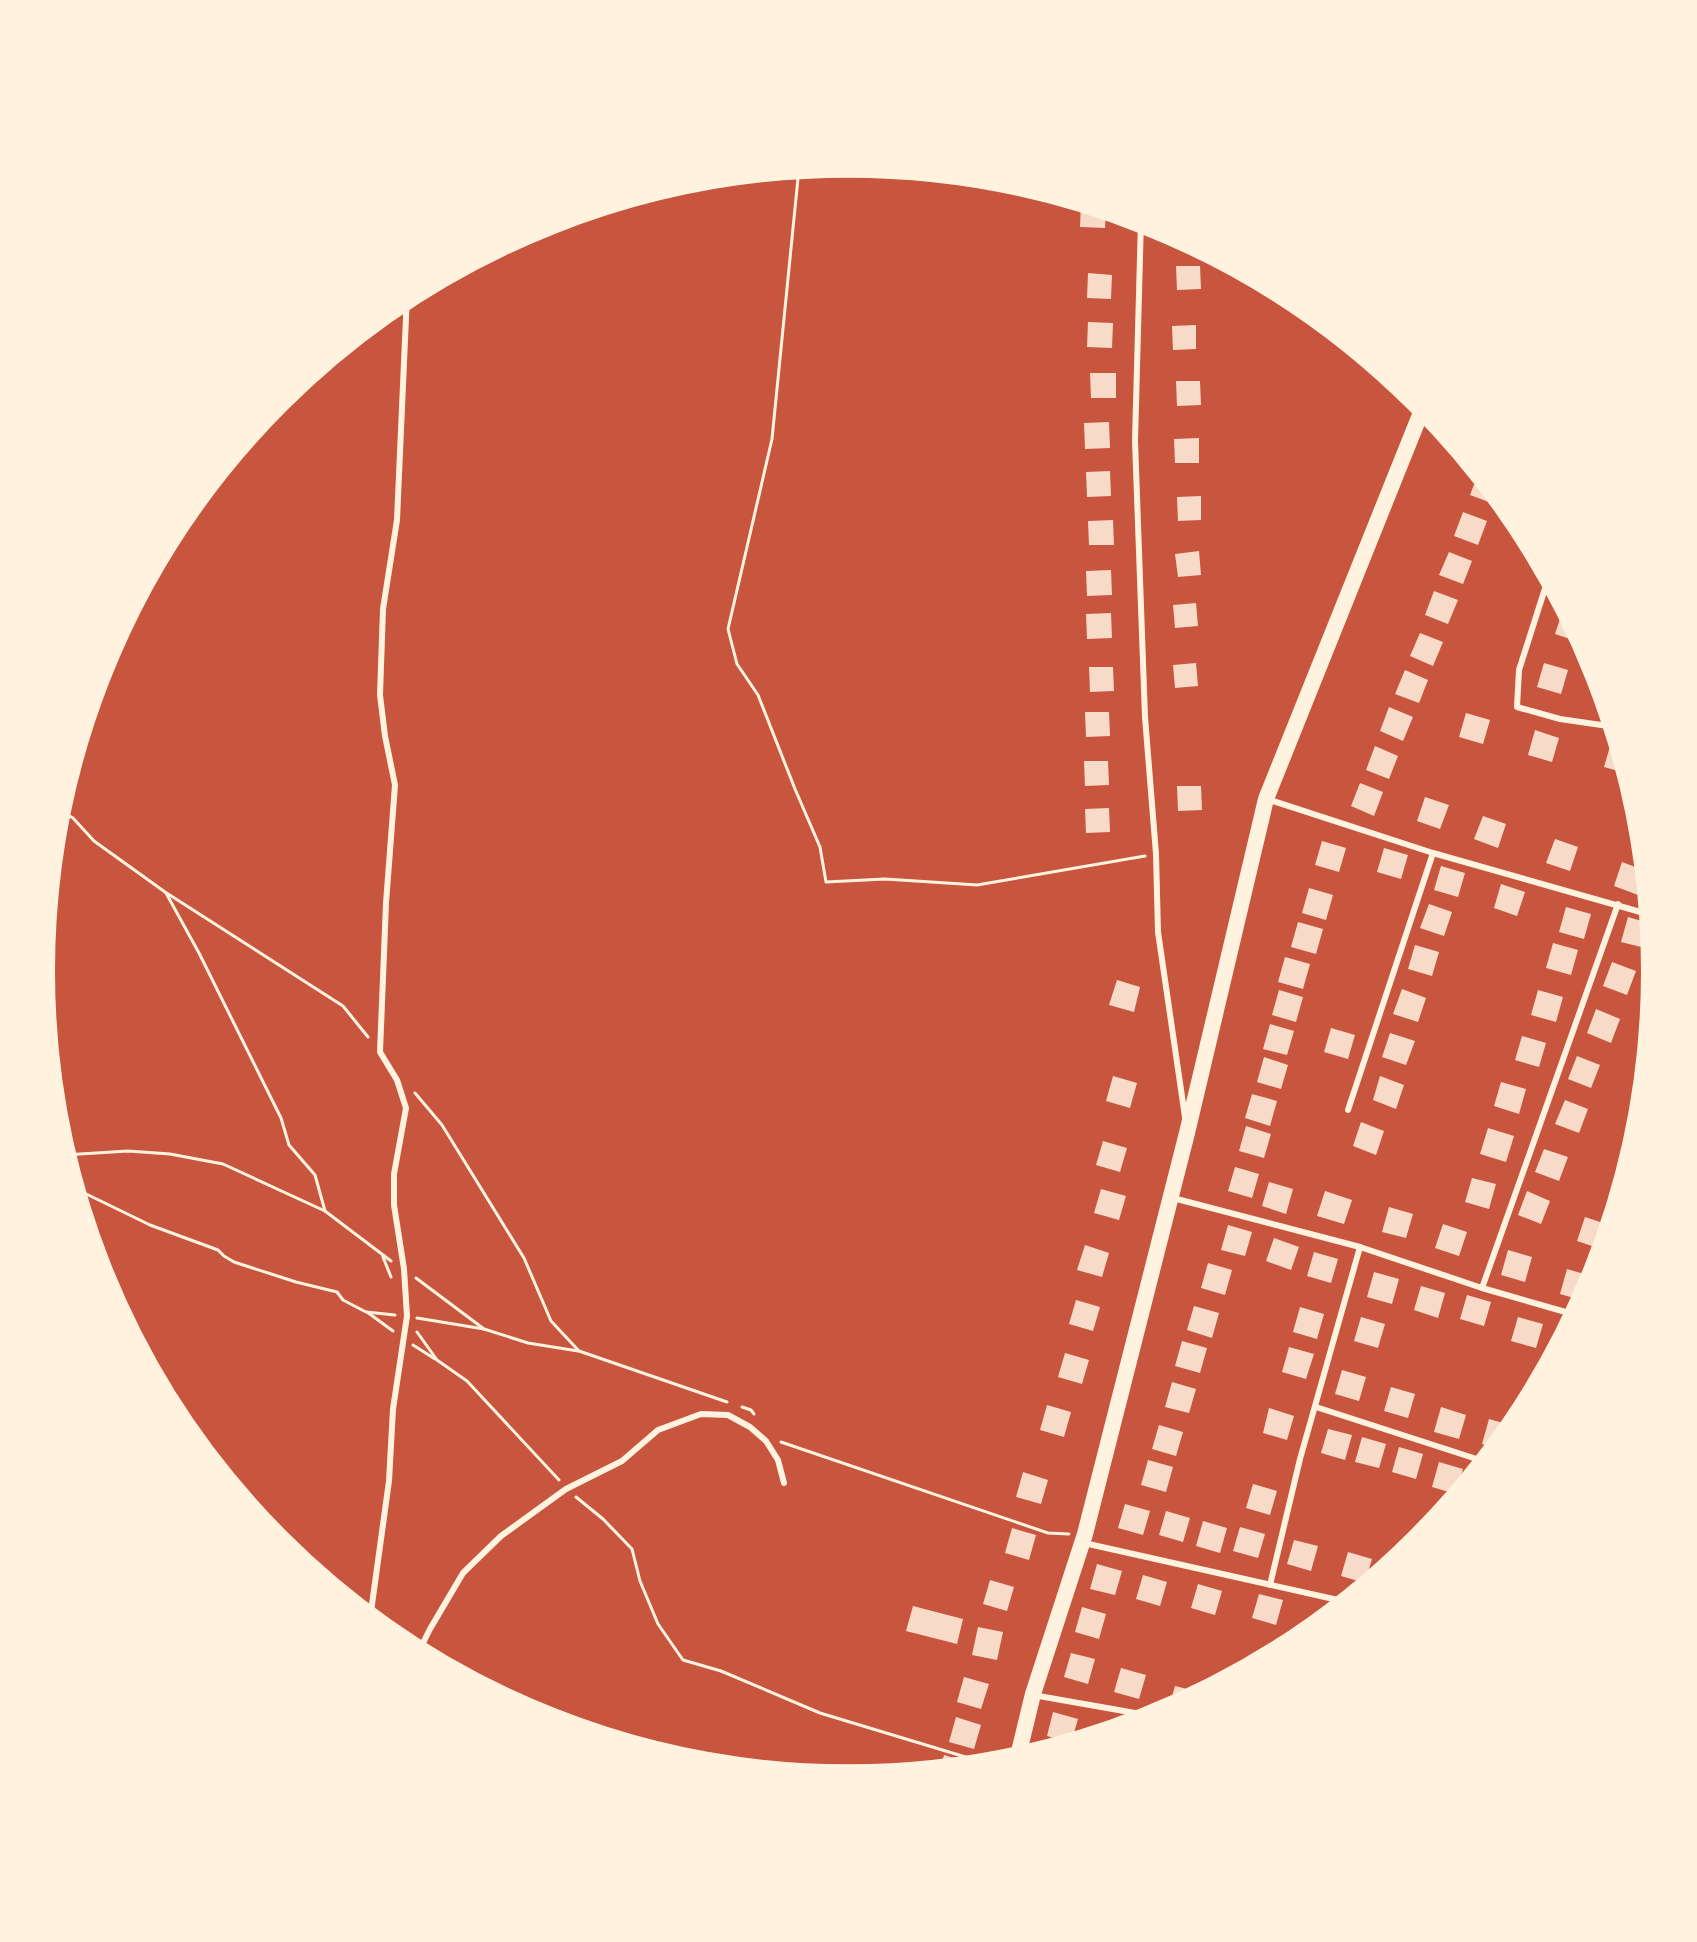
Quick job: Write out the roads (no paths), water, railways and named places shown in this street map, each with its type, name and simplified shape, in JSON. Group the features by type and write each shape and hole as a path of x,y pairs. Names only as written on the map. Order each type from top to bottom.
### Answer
{"highway":[{"path":"1020,1749 1033,1694 1084,1539 1187,1133 1266,799 1420,415"}],"street":[{"path":"1141,229 1135,441 1146,717 1156,854 1158,932 1187,1133"},
{"path":"371,1610 389,1482 393,1409 407,1316 404,1269 394,1205 394,1174 406,1108 398,1080 380,1052 386,903 395,785 385,736 380,695 383,609 397,520 406,307"},
{"path":"1546,585 1519,670 1517,707 1560,719 1607,726"},
{"path":"1266,799 1433,853 1643,912"},
{"path":"1348,1110 1433,853"},
{"path":"1482,1288 1618,904"},
{"path":"1169,1197 1360,1247 1482,1288 1569,1313"},
{"path":"1270,1585 1300,1459 1360,1247"},
{"path":"1316,1407 1478,1459"},
{"path":"422,1645 463,1573 501,1536 566,1489 621,1461 658,1430 700,1414 728,1415 750,1427 766,1441 778,1460 784,1482"},
{"path":"1084,1539 1339,1600"},
{"path":"1033,1694 1139,1714"}]}
